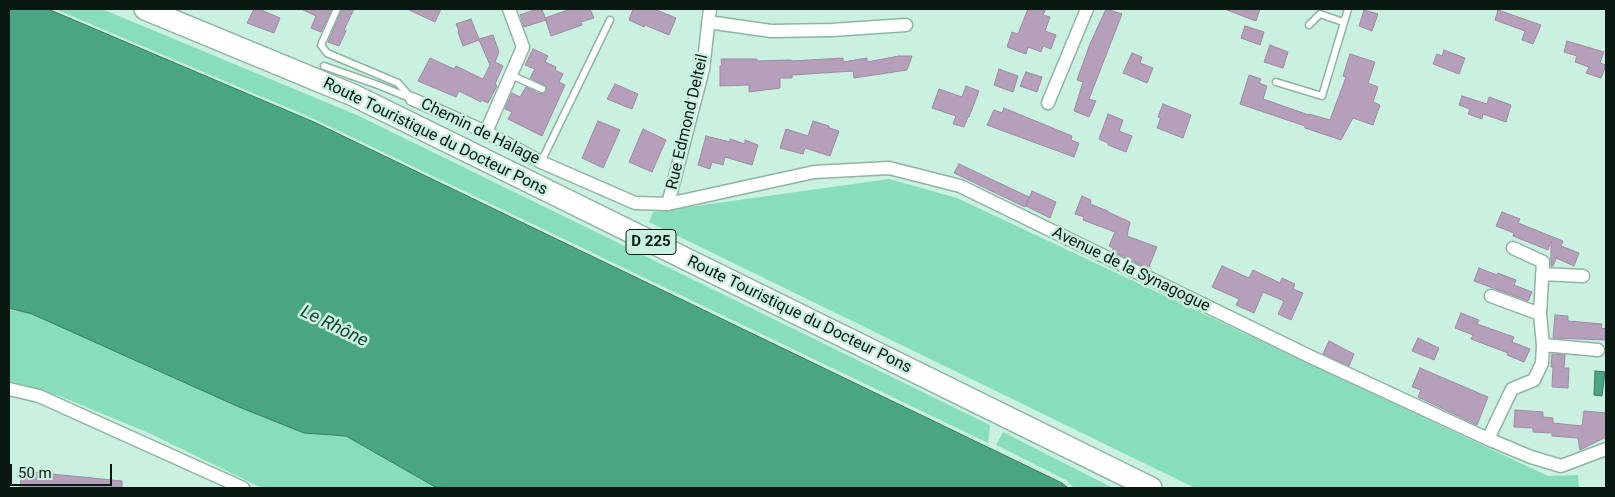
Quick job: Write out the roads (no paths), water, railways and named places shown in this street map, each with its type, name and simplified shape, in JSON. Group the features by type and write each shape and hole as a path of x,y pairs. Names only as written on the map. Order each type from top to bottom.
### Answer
{"highway":[{"name":"Route Touristique du Docteur Pons","path":"145,9 176,17 353,95 1151,488"}],"street":[{"path":"486,132 523,48 509,9"},
{"name":"Rue Edmond Delteil","path":"668,204 703,69 710,9"},
{"path":"1048,103 1085,9"},
{"path":"708,22 772,31 832,30 906,25"},
{"name":"Chemin de Halage","path":"412,99 486,132 541,162 635,203"},
{"name":"Avenue de la Synagogue","path":"635,203 668,204 814,172 889,168 960,186 1309,356 1531,457 1561,466 1606,449"},
{"path":"1488,439 1512,389 1534,380 1542,363 1543,345 1540,314 1543,262 1513,248"},
{"path":"1542,274 1583,276"},
{"path":"1491,296 1540,314"},
{"path":"1543,345 1598,350"},
{"path":"9,389 39,396 243,488"}],"lane":[{"path":"337,9 321,45 327,53 398,83 412,99"},
{"path":"1276,82 1322,96 1348,9"},
{"path":"1309,25 1320,14 1343,22"},
{"path":"541,162 610,20"},
{"name":"Chemin de Halage","path":"324,66 412,99"},
{"path":"511,74 542,89"}],"water":[{"name":"Le Rhône","path":"9,9 48,9 314,122 1062,483 1068,488 437,488 346,436 304,433 239,407 32,314 9,308"},
{"path":"1595,371 1605,372 1602,396 1594,395"}]}
